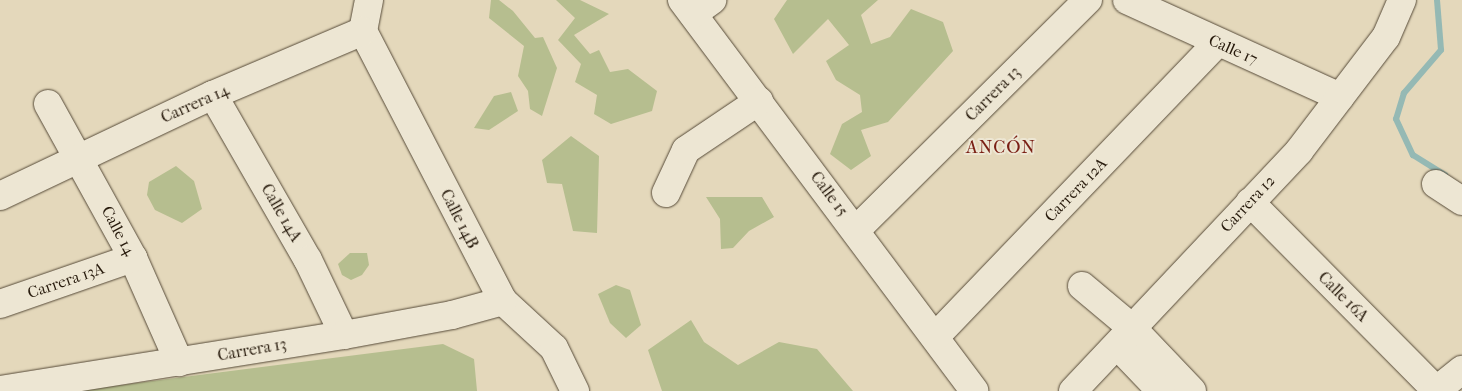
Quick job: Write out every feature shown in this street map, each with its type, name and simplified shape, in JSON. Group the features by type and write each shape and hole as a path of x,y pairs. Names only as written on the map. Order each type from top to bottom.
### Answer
{"street":[{"path":"363,31 368,0"},
{"name":"Carrera 13","path":"856,230 1088,0"},
{"name":"Calle 17","path":"1127,0 1216,44 1340,97"},
{"name":"Carrera 12","path":"1073,391 1299,151 1386,37 1402,0"},
{"name":"Calle 15","path":"695,5 759,102 936,336 974,391"},
{"name":"Carrera 14","path":"0,196 213,95 363,31"},
{"name":"Calle 14B","path":"363,31 503,301 554,348 575,391"},
{"name":"Carrera 12A","path":"936,336 1216,44"},
{"name":"Calle 14A","path":"213,95 308,260 344,335"},
{"path":"666,193 686,150 759,102"},
{"name":"Calle 14","path":"48,104 132,258 179,362"},
{"path":"1436,184 1462,201"},
{"name":"Calle 16A","path":"1250,202 1437,391"},
{"name":"Carrera 13A","path":"0,304 132,258"},
{"path":"1082,286 1125,337 1161,391"},
{"name":"Carrera 13","path":"0,390 344,335 452,315 503,301"},
{"path":"1125,337 1192,391"},
{"path":"1437,391 1462,370"}],"green space":[{"path":"491,0 499,0 513,11 535,38 543,37 557,68 542,116 530,109 528,91 518,76 524,46 489,18"},
{"path":"556,0 580,0 609,14 574,35 590,54 599,50 610,72 628,69 657,91 652,111 611,124 594,114 597,95 575,82 581,64 558,40 575,18"},
{"path":"787,0 878,0 861,15 871,44 890,37 911,9 943,22 953,51 888,122 861,130 871,156 851,170 830,154 842,124 862,112 860,95 836,80 826,61 849,45 828,19 793,54 774,19"},
{"path":"511,92 518,111 489,130 474,128 494,96"},
{"path":"571,136 599,156 597,233 573,231 562,184 547,183 542,160"},
{"path":"176,166 194,181 202,209 182,223 155,210 147,195 149,182"},
{"path":"706,197 762,197 774,217 749,231 733,248 721,249 720,219"},
{"path":"350,253 367,253 369,265 362,275 351,280 342,275 338,264"},
{"path":"616,285 630,290 641,325 626,338 610,323 598,294"},
{"path":"691,320 704,342 738,365 779,342 817,349 853,391 662,391 648,350"},
{"path":"443,344 474,359 477,391 74,391"}],"waterway":[{"path":"1437,0 1441,50 1404,93 1396,119 1413,155 1445,175"}],"district":[{"name":"ANCÓN","path":"1001,148"}]}
